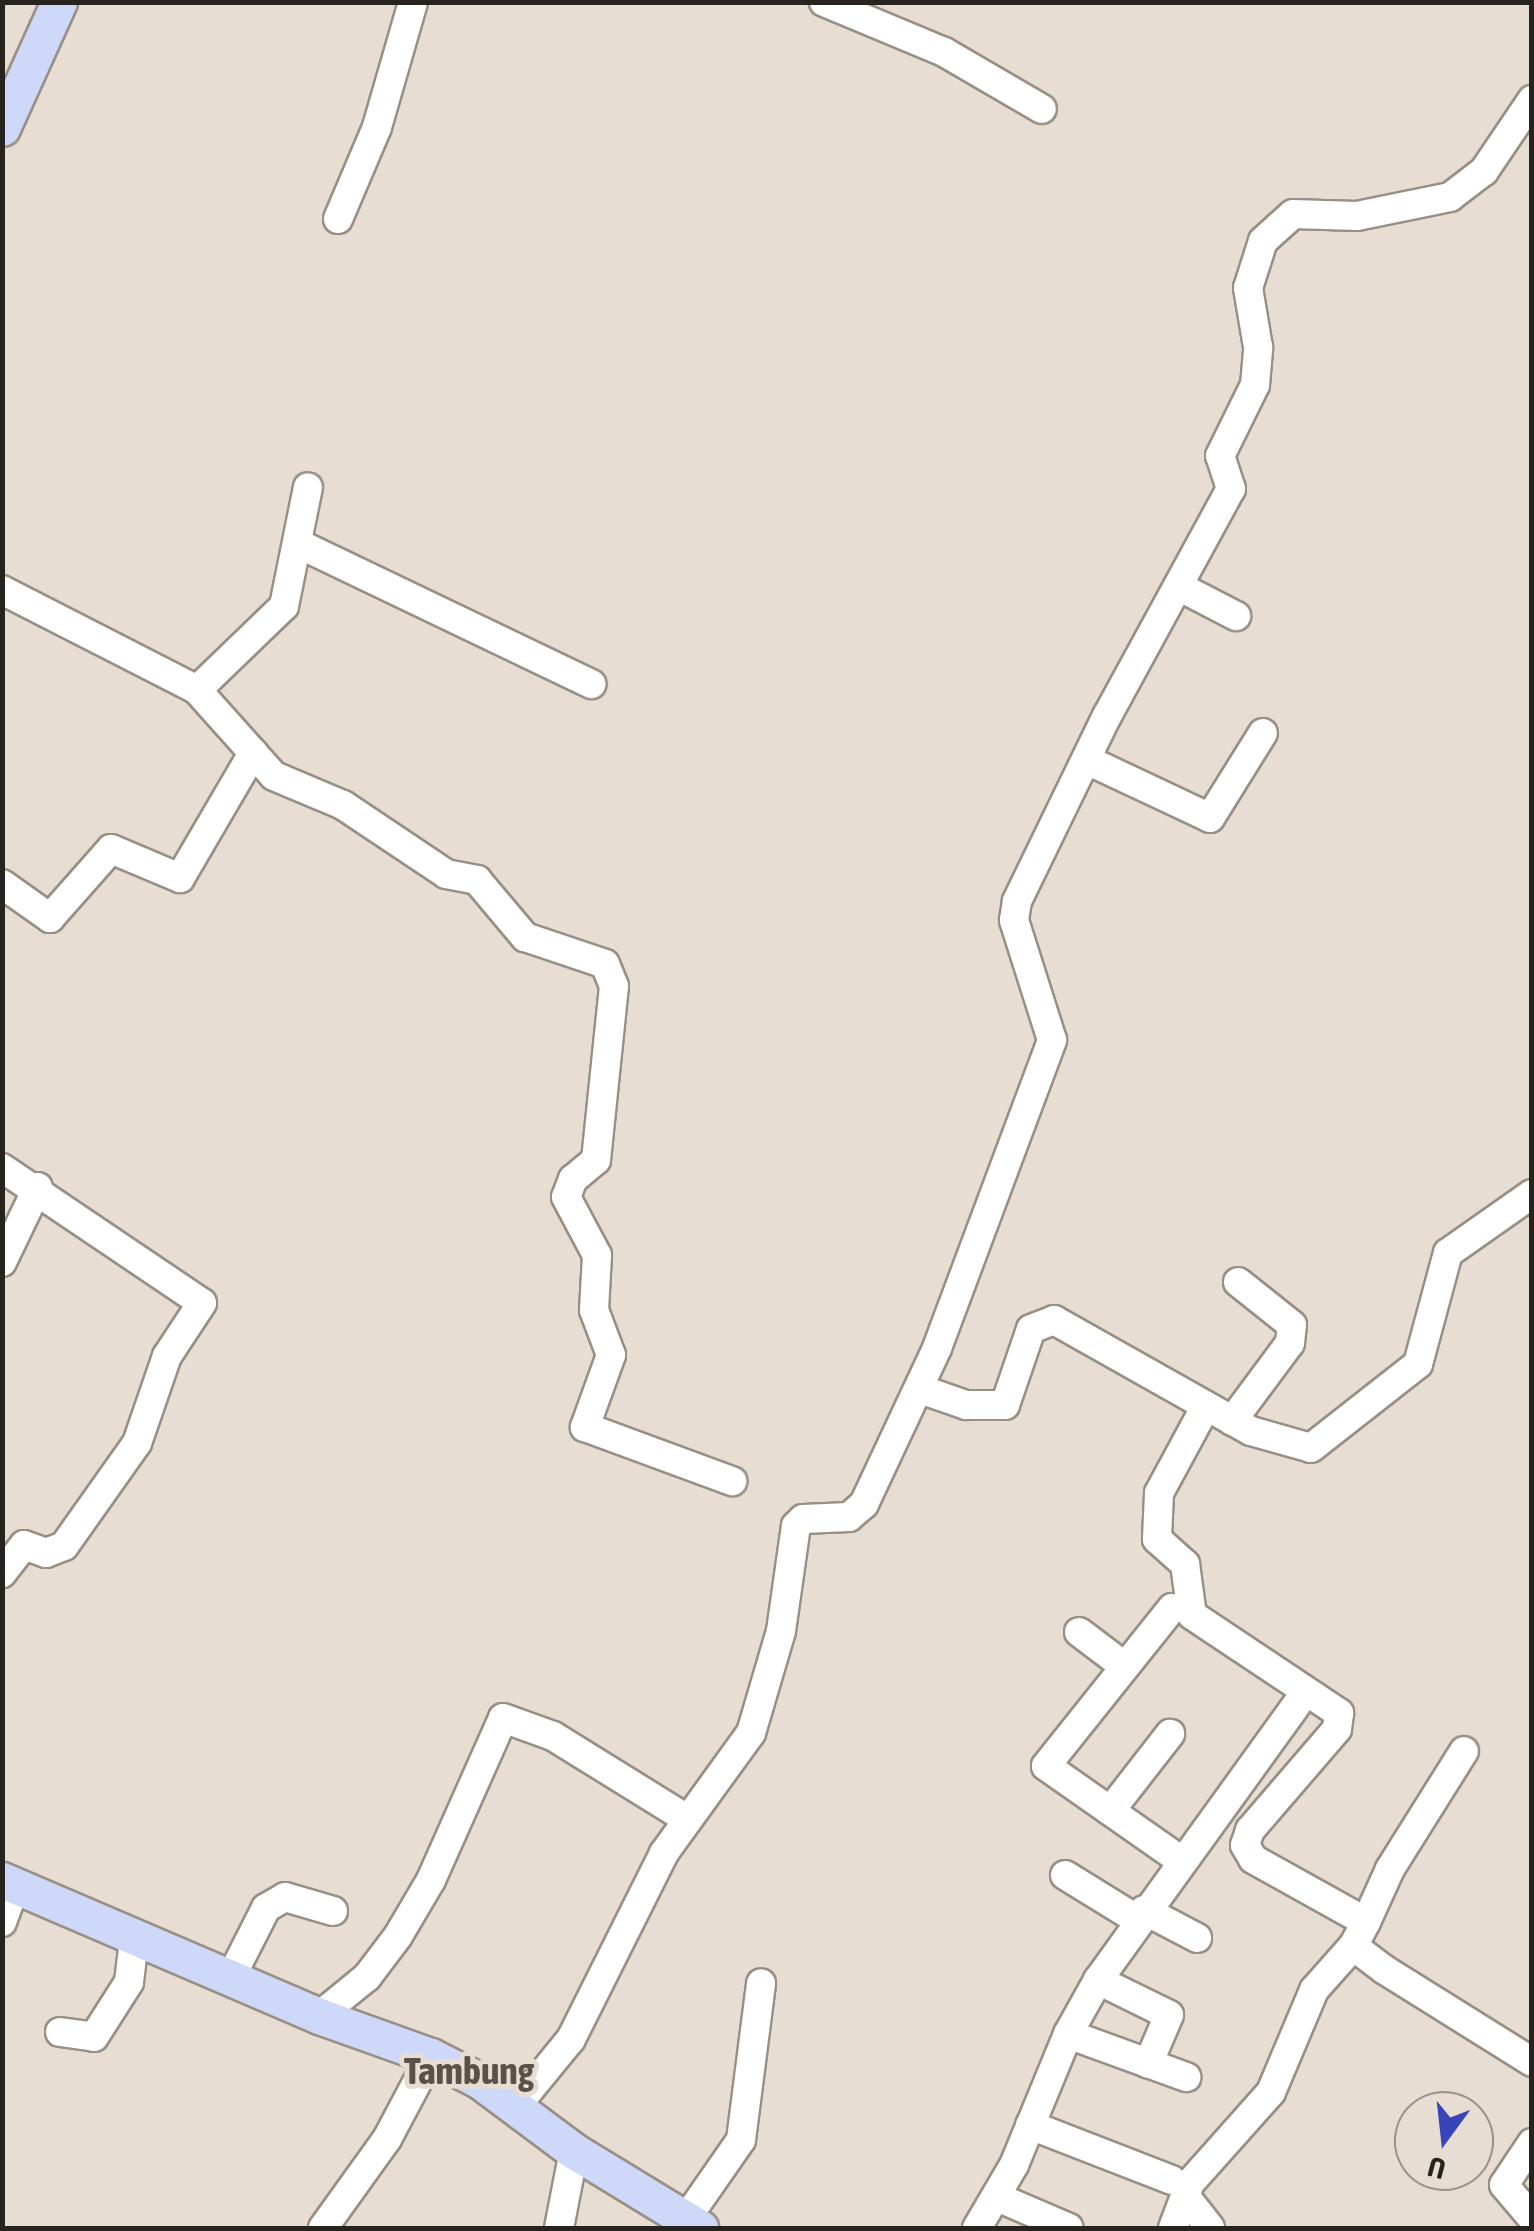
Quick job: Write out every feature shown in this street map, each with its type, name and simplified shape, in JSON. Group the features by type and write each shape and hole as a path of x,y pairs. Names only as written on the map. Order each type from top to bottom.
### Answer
{"main road":[{"path":"2,128 59,2"},
{"path":"9,1883 134,1940 231,1976 319,2016 431,2056 517,2105 574,2151 693,2224"}],"street":[{"path":"338,220 378,128 413,2"},
{"path":"824,2 944,52 1042,109"},
{"path":"517,2105 595,2002 685,1818 751,1733 781,1631 796,1526 804,1519 849,1516 864,1504 920,1389 1052,1040 1014,920 1026,877 1231,489 1220,456 1255,384 1258,347 1248,288 1263,241 1293,214 1357,216 1450,197 1484,171 1532,100"},
{"path":"197,690 284,606 300,545 308,488"},
{"path":"300,545 590,684"},
{"path":"1182,588 1236,616"},
{"path":"2,590 197,690 274,776 343,806 446,874 477,880 525,937 606,964 614,986 596,1160 573,1178 566,1197 597,1254 594,1310 612,1361 586,1427 732,1481"},
{"path":"1087,760 1210,818 1263,733"},
{"path":"2,884 50,918 112,849 180,878 254,753"},
{"path":"2,1168 38,1188 202,1303 167,1356 137,1443 64,1546 46,1552 24,1545 2,1573"},
{"path":"2,1262 38,1188"},
{"path":"920,1389 966,1406 1005,1406 1031,1329 1054,1320 1232,1420 1293,1446 1324,1441 1418,1364 1448,1253 1532,1194"},
{"path":"1232,1420 1290,1343 1292,1325 1238,1282"},
{"path":"1206,1406 1158,1494 1157,1539 1185,1564 1192,1615 1339,1713 1336,1729 1250,1830 1245,1845 1254,1859 1532,2062"},
{"path":"1172,1608 1046,1766 1180,1860"},
{"path":"1078,1632 1124,1666"},
{"path":"977,2228 997,2197 1068,2034 1098,1980 1180,1860 1297,1704"},
{"path":"319,2016 367,1976 398,1936 431,1880 503,1718 553,1736 685,1818"},
{"path":"1110,1811 1170,1734"},
{"path":"1173,2228 1179,2188 1238,2136 1271,2092 1314,1990 1360,1934 1390,1869 1464,1751"},
{"path":"1065,1876 1197,1938"},
{"path":"2,1922 9,1883"},
{"path":"231,1976 266,1908 284,1897 333,1912"},
{"path":"60,2032 94,2037 129,1982 134,1940"},
{"path":"1098,1980 1169,2015 1148,2064"},
{"path":"693,2224 741,2140 761,1983"},
{"path":"1068,2034 1186,2077"},
{"path":"323,2228 387,2139 431,2056"},
{"path":"1030,2125 1179,2188 1210,2228"},
{"path":"1532,2143 1504,2185 1532,2218"},
{"path":"559,2228 574,2151"},
{"path":"997,2197 1069,2228"}],"district":[{"name":"Tambung","path":"469,2071"}]}
